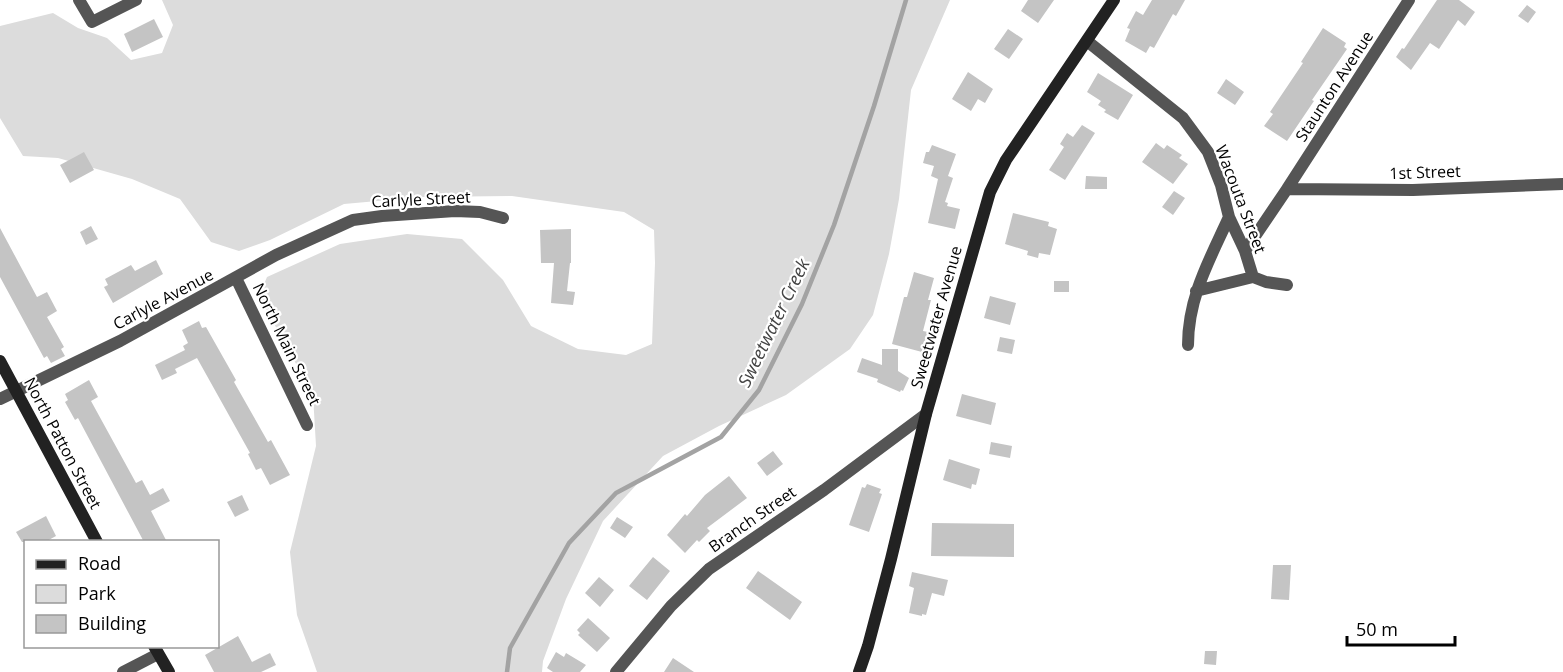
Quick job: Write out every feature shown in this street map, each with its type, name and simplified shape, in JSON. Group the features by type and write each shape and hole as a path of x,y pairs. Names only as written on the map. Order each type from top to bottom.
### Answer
{"street":[{"path":"79,0 92,22 136,0"},
{"name":"Sweetwater Avenue","path":"859,672 891,559 926,414 990,192 1006,159 1114,0"},
{"name":"Staunton Avenue","path":"1245,251 1409,0"},
{"name":"Wacouta Street","path":"1087,41 1183,118 1208,152 1221,184 1229,217 1245,251 1252,277 1287,285"},
{"name":"1st Street","path":"1287,189 1413,190 1563,184"},
{"name":"Carlyle Street","path":"340,225 352,220 382,216 455,211 480,212 503,218"},
{"path":"1188,345 1188,326 1196,291 1229,217"},
{"name":"Carlyle Avenue","path":"0,399 120,341 276,255 340,225"},
{"path":"1196,291 1252,277"},
{"name":"North Main Street","path":"236,278 307,424"},
{"name":"North Patton Street","path":"0,361 96,540"},
{"name":"Branch Street","path":"616,672 671,606 709,569 824,490 926,414"},
{"path":"123,672 156,650 169,672"}],"green space":[{"path":"162,0 950,0 911,90 899,199 889,254 873,315 850,349 786,395 719,426 663,456 603,521 566,599 543,661 542,672 317,672 297,615 290,552 316,446 313,395 259,296 267,277 340,244 407,234 462,239 503,280 531,326 578,349 626,355 652,344 654,230 624,212 512,196 422,197 344,204 270,240 239,251 211,242 180,199 132,179 58,158 23,156 0,118 0,26 53,13 78,28 107,38 131,60 162,53 173,25"}],"building":[{"path":"1028,0 1054,0 1038,23 1021,11"},
{"path":"1152,0 1185,0 1176,16 1173,14 1154,48 1150,46 1146,53 1125,41 1130,29 1127,28 1136,11 1143,15"},
{"path":"1437,0 1459,0 1475,12 1465,26 1458,20 1439,49 1430,43 1411,70 1396,57 1402,48 1404,49"},
{"path":"1527,5 1536,12 1528,23 1518,16"},
{"path":"154,19 163,37 132,52 124,34"},
{"path":"1323,28 1346,43 1344,47 1347,49 1287,141 1264,126 1273,114 1270,112"},
{"path":"1008,29 1023,39 1009,59 994,49"},
{"path":"968,72 993,89 985,103 978,99 971,111 952,99"},
{"path":"1098,73 1133,95 1118,120 1104,112 1106,110 1098,105 1101,101 1087,92"},
{"path":"1226,79 1244,92 1235,105 1217,93"},
{"path":"1082,125 1095,133 1065,180 1049,170 1064,147 1060,144 1067,133 1073,137"},
{"path":"1156,143 1164,149 1167,145 1182,155 1179,158 1188,164 1173,184 1142,162"},
{"path":"932,145 956,154 948,176 953,178 945,202 948,203 947,206 960,209 955,229 928,223 938,179 931,176 934,166 923,163 926,152 929,152"},
{"path":"84,152 94,170 70,183 60,165"},
{"path":"1086,176 1107,177 1107,189 1085,189"},
{"path":"1174,191 1185,198 1173,215 1162,207"},
{"path":"1013,213 1049,222 1048,226 1057,229 1050,255 1039,253 1038,258 1027,255 1028,251 1005,244"},
{"path":"91,226 98,239 86,245 80,232"},
{"path":"0,228 37,297 47,292 57,311 47,317 64,347 61,349 65,356 51,363 47,356 44,358 0,277"},
{"path":"571,229 571,263 567,291 575,292 573,305 551,303 554,263 541,263 540,230"},
{"path":"156,260 163,274 113,303 104,287 108,285 105,279 131,265 135,271"},
{"path":"914,272 934,278 923,331 928,332 922,352 892,344 904,297 907,297"},
{"path":"1054,281 1069,281 1069,292 1054,292"},
{"path":"990,296 1016,303 1010,325 984,318"},
{"path":"199,321 202,328 206,327 268,442 271,440 290,475 270,485 261,468 256,470 248,454 250,453 197,358 175,369 177,373 162,380 155,365 185,350 183,346 188,343 182,330"},
{"path":"1000,337 1015,340 1012,354 997,351"},
{"path":"882,349 898,349 898,371 909,378 903,391 900,392 877,382 878,379 857,372 862,358 882,365"},
{"path":"89,380 98,397 91,401 136,483 142,480 150,495 163,488 170,501 151,511 166,540 143,540 78,418 75,420 65,402 68,400 65,394"},
{"path":"962,394 996,403 991,425 956,416"},
{"path":"991,442 1012,446 1010,458 989,454"},
{"path":"773,451 783,464 767,476 757,463"},
{"path":"949,459 980,469 976,485 972,484 971,489 943,480"},
{"path":"729,476 747,498 707,528 710,531 699,542 697,540 685,553 667,535 685,514 687,516 705,495"},
{"path":"867,484 881,489 879,493 882,494 869,532 849,525 862,487 865,488"},
{"path":"242,495 249,510 235,517 227,502"},
{"path":"46,516 56,536 49,540 24,540 22,542 16,532"},
{"path":"617,517 633,527 625,538 610,528"},
{"path":"932,523 1014,524 1014,557 931,556"},
{"path":"653,557 670,571 647,600 629,586"},
{"path":"1273,565 1291,565 1289,600 1271,599"},
{"path":"758,571 802,602 790,620 746,588"},
{"path":"912,572 948,580 944,596 932,593 926,615 909,613 914,588 909,586"},
{"path":"599,577 614,590 600,607 585,593"},
{"path":"588,618 610,638 597,652 578,635 580,633 577,630"},
{"path":"238,636 252,662 270,653 276,665 261,672 214,672 205,655"},
{"path":"1205,651 1217,651 1216,665 1204,664"},
{"path":"556,652 564,657 566,653 586,665 580,672 553,672 547,668"},
{"path":"673,658 694,672 664,672"}],"waterway":[{"name":"Sweetwater Creek","path":"507,672 510,648 569,543 616,493 721,437 759,390 802,304 834,225 874,106 906,0"}]}
